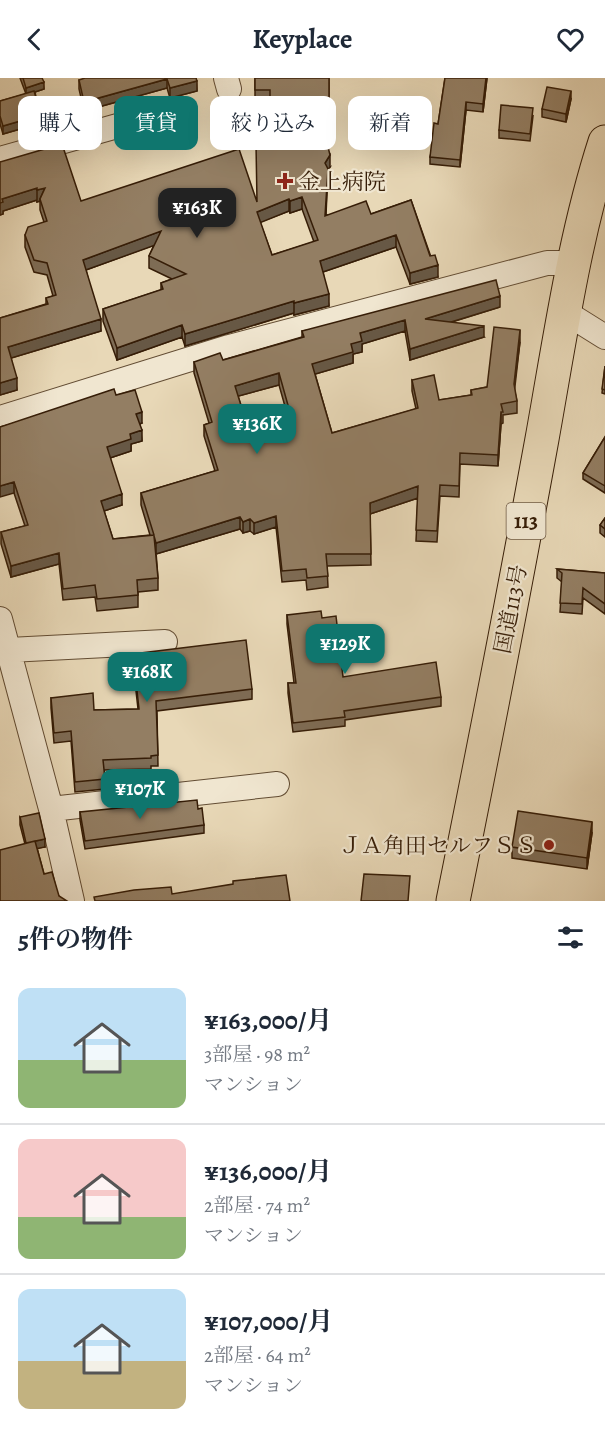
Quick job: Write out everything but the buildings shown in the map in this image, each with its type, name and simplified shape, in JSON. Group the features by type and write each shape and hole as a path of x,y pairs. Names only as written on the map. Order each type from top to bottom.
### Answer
{"highway":[{"name":"国道113号","path":"453,901 574,263 588,199 605,142"}],"street":[{"path":"0,159 114,127"},
{"path":"0,418 229,347 547,263 574,263"},
{"path":"565,312 605,337"},
{"path":"0,619 51,809 72,901"},
{"path":"9,650 165,642"},
{"path":"51,809 277,784"}],"place":[{"name":"金上病院","path":"285,181"},
{"name":"ＪＡ角田セルフＳＳ","path":"549,845"}]}
